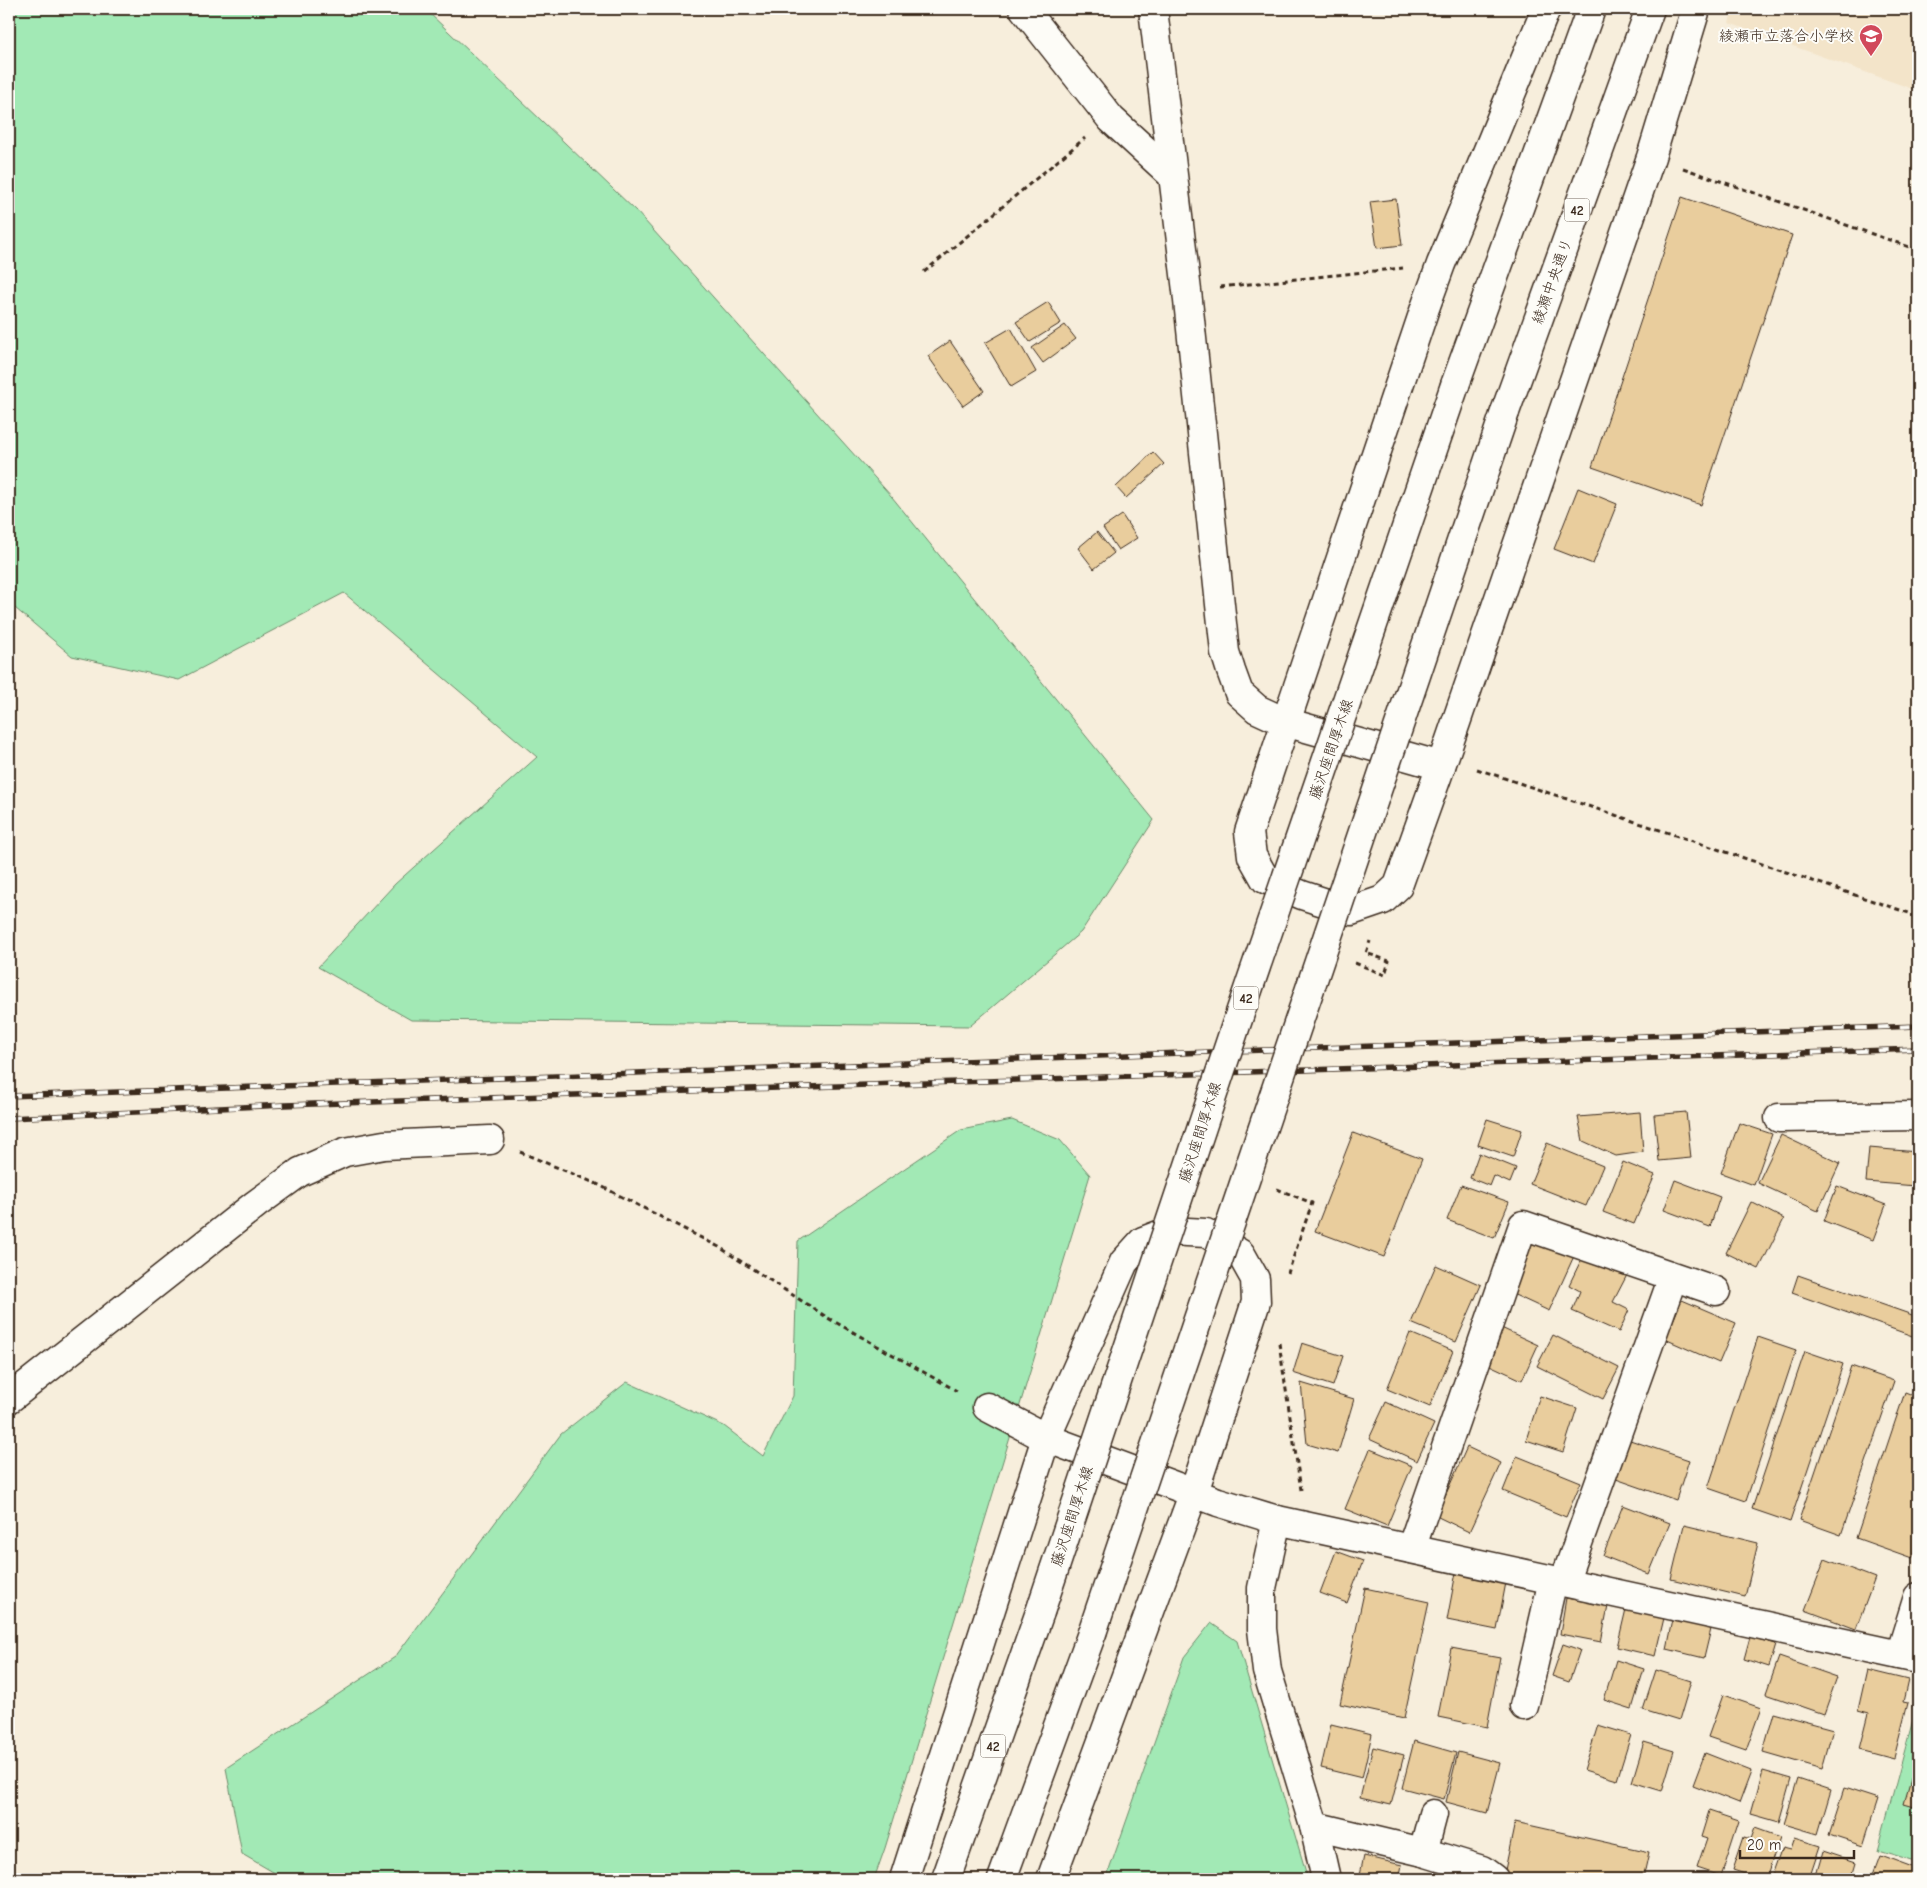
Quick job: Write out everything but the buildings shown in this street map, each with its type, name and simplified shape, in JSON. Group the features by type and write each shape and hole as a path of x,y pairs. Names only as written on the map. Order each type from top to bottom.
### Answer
{"street":[{"path":"1024,9 1111,119 1172,175"},
{"path":"1153,9 1226,652 1239,693 1257,709 1285,722 1441,766"},
{"path":"1546,9 1441,264 1249,832 1252,856 1265,879 1302,895 1351,910 1383,900 1398,886 1651,157 1696,9"},
{"name":"藤沢座間厚木線","path":"946,1879 1040,1612 1243,1006 1455,385 1591,9"},
{"name":"綾瀬中央通り","path":"1002,1879 1092,1633 1505,412 1650,9"},
{"path":"1780,1118 1918,1116"},
{"path":"9,1399 248,1210 300,1172 345,1152 384,1144 490,1140"},
{"path":"1411,1550 1522,1225 1716,1291"},
{"path":"904,1879 1046,1438 1124,1262 1143,1241 1169,1232 1206,1233 1241,1254 1255,1280 1256,1302 1194,1492 1051,1879"},
{"path":"1524,1706 1559,1581 1673,1277"},
{"path":"987,1408 1046,1438 1218,1502 1277,1520 1909,1657 1918,1597"},
{"path":"1277,1520 1262,1588 1262,1629 1267,1671 1314,1826 1326,1879"},
{"path":"1423,1852 1433,1814"},
{"path":"1314,1826 1423,1852 1482,1870 1494,1879"}],"path":[{"path":"924,272 1111,119"},
{"path":"1651,157 1918,250"},
{"path":"1186,291 1441,264"},
{"path":"1441,766 1477,769 1918,916"},
{"path":"1348,960 1385,975 1389,961 1366,953"},
{"path":"490,1140 597,1184 719,1246 828,1318 987,1408"},
{"path":"1270,1186 1312,1203 1285,1281"},
{"path":"1279,1340 1302,1495"}],"shaded area":[{"name":"綾瀬市立落合小学校","path":"1733,9 1918,9 1918,91 1729,23"}],"green space":[{"path":"9,9 425,9 636,211 892,497 1154,820 1081,932 970,1026 411,1020 318,967 395,884 537,757 344,593 179,680 72,656 9,603"},
{"path":"1012,1120 1060,1140 1090,1175 874,1879 285,1879 242,1854 226,1768 395,1657 561,1434 627,1382 724,1426 763,1456 793,1396 798,1241 961,1130"},
{"path":"1211,1623 1237,1641 1308,1879 1106,1879 1184,1657"},
{"path":"1918,1701 1918,1862 1878,1850"}],"railway":[{"path":"9,1096 1918,1026"},
{"path":"9,1118 285,1105 1918,1049"}],"place":[{"name":"綾瀬市立落合小学校","path":"1871,57"}]}
